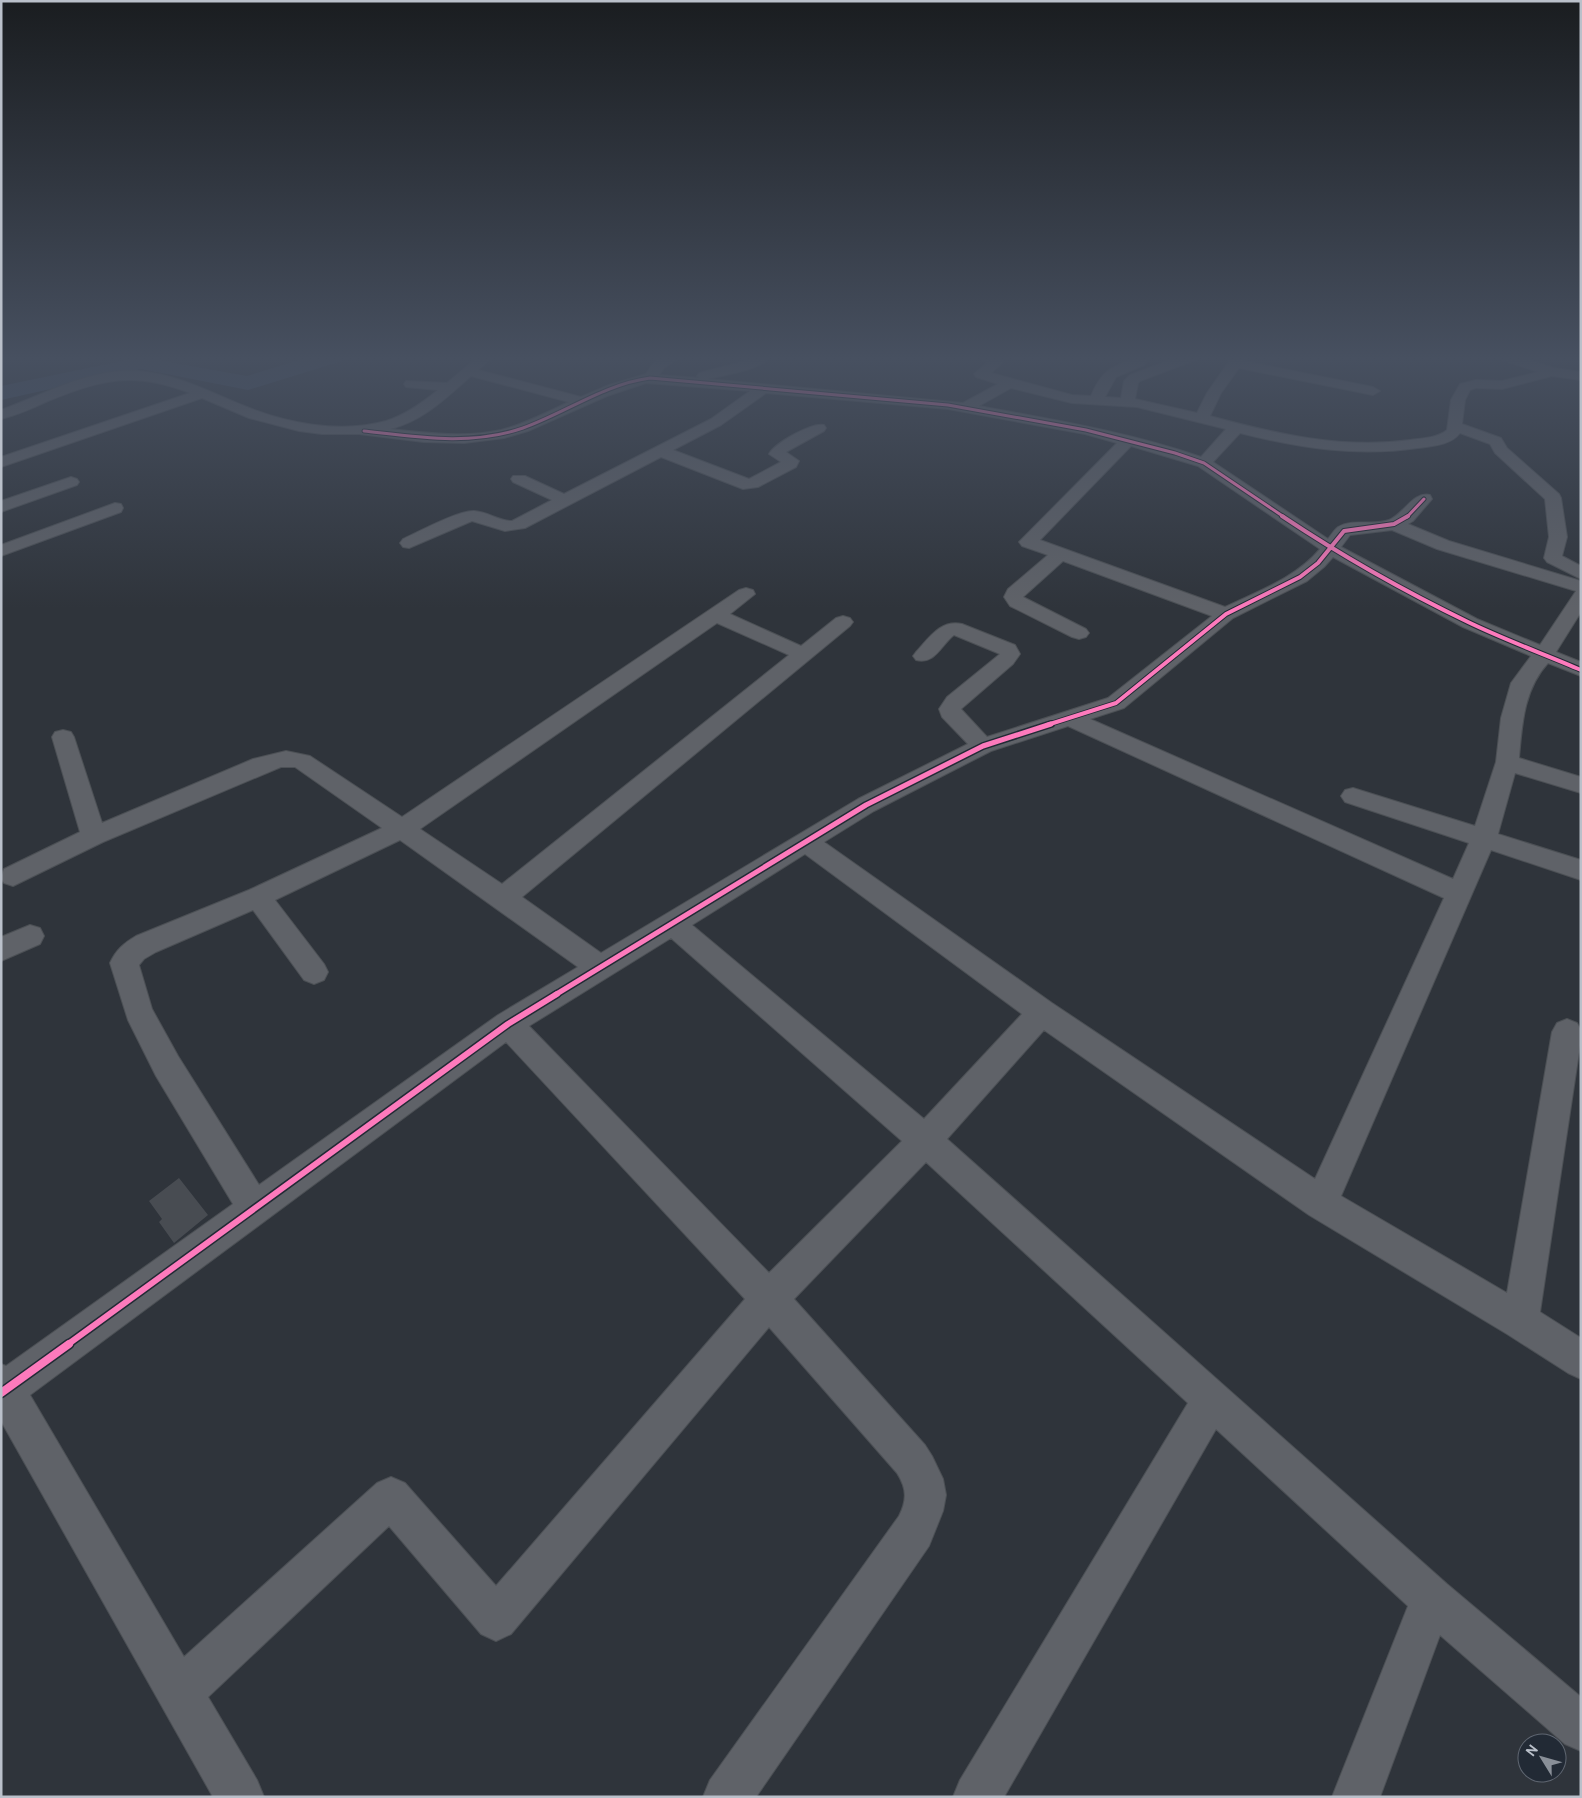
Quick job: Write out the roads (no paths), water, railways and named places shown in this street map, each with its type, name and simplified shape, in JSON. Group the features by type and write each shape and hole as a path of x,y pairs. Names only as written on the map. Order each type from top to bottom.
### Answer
{"street":[{"path":"1,462 66,440"},
{"path":"410,544 469,516 477,516 510,528 682,440"},
{"path":"661,451 743,484 752,484 790,464 791,461 776,453 797,440"},
{"path":"1226,614 1028,542 1128,440 1204,463 1330,548 1462,619 1581,670"},
{"path":"1204,463 1225,440"},
{"path":"1293,440 1369,449 1394,448 1434,440"},
{"path":"1493,440 1496,441 1500,450 1553,498 1558,537 1553,558 1581,574"},
{"path":"520,480 564,500"},
{"path":"1,508 71,482"},
{"path":"240,1797 2,1389 508,1024 599,967 866,805 984,746 1116,703 1226,614 1300,578 1318,563 1341,534 1348,529 1394,524 1407,517 1424,499"},
{"path":"1,551 115,508"},
{"path":"1394,524 1443,545 1581,587"},
{"path":"1060,554 1015,593 1013,597 1017,602 1079,633"},
{"path":"254,1208 168,1066 138,1011 124,963 134,951 146,944 258,897 402,830 746,594"},
{"path":"1321,1203 1484,838 1507,762 1516,700 1522,683 1531,669 1544,655 1581,596"},
{"path":"716,615 802,654"},
{"path":"503,898 843,622"},
{"path":"923,656 946,631 955,628 1008,649 1010,654 1006,660 955,702 950,709 957,722 984,746"},
{"path":"1069,718 1459,894"},
{"path":"63,737 94,836"},
{"path":"13,876 94,836 278,758 290,757 302,761 503,898 599,967"},
{"path":"1507,762 1581,785"},
{"path":"1353,796 1581,870"},
{"path":"806,842 1042,1012 1321,1203 1520,1321 1581,1360"},
{"path":"258,897 314,972"},
{"path":"672,923 925,1140 1432,1599 1581,1728"},
{"path":"1,950 30,936"},
{"path":"180,1692 391,1497 496,1619 769,1299 925,1140 1042,1012"},
{"path":"508,1024 769,1299 911,1459 924,1479 927,1496 924,1509 914,1531 726,1797"},
{"path":"1520,1321 1567,1032"},
{"path":"978,1797 1212,1399"},
{"path":"1356,1797 1432,1599"}]}
